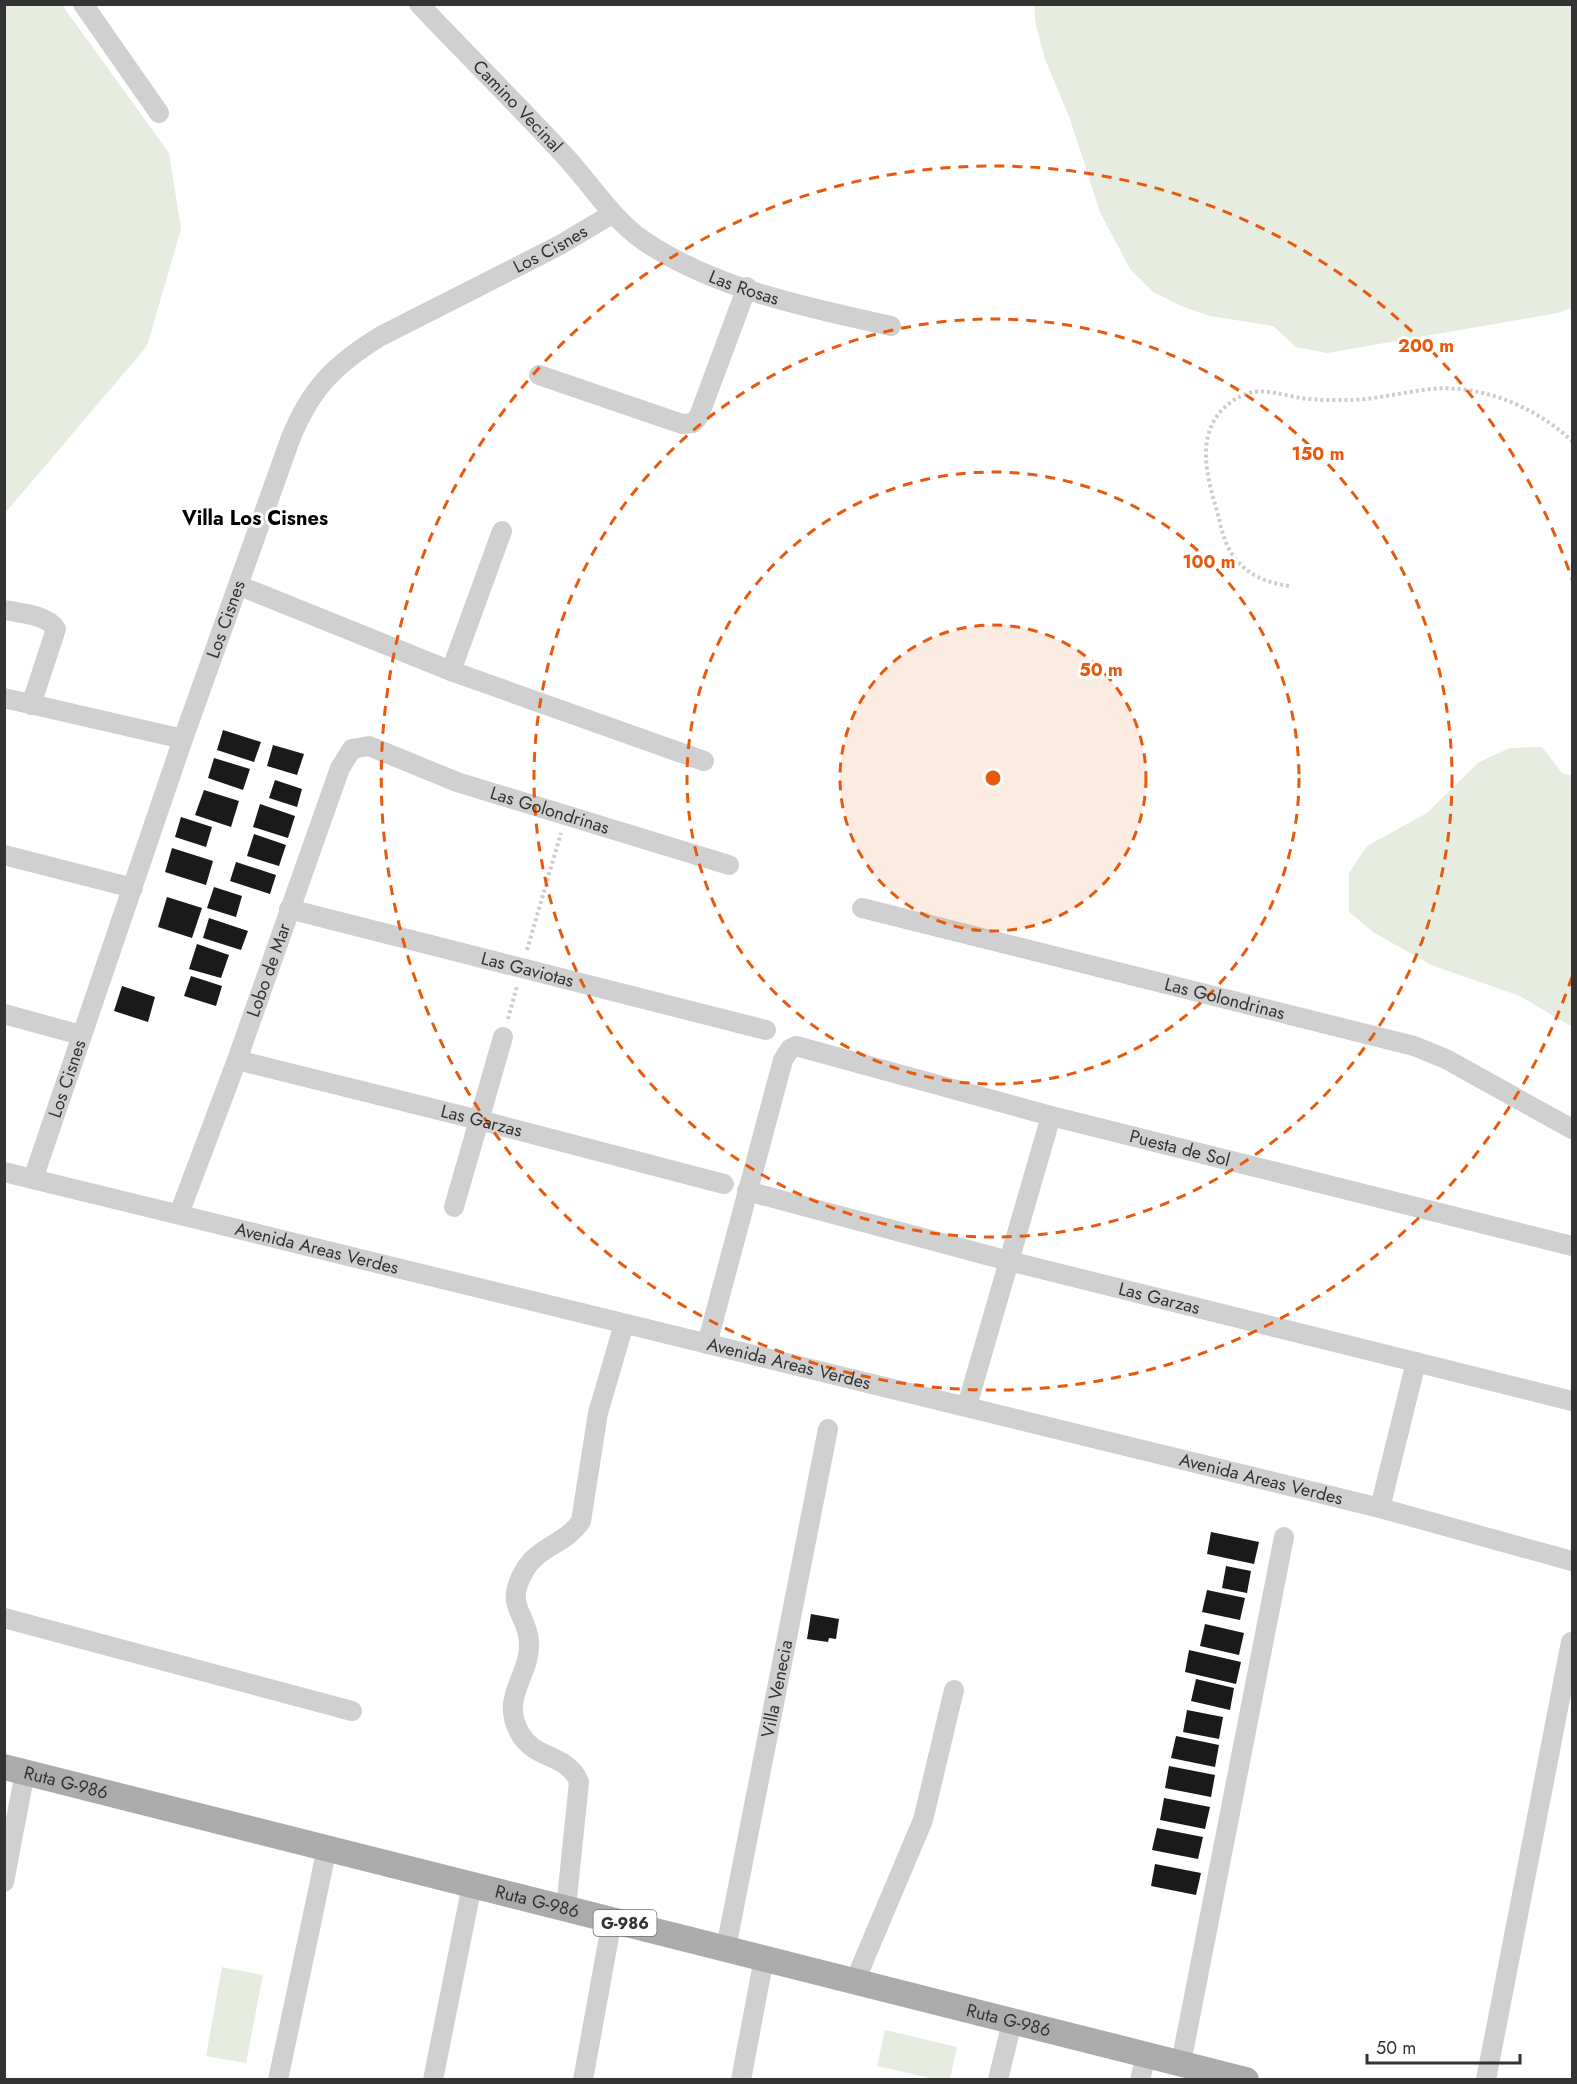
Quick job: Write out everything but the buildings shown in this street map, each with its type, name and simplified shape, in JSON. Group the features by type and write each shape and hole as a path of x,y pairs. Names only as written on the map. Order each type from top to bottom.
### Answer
{"main road":[{"name":"Ruta G-986","path":"15,1770 1012,2022 1143,2067 1181,2063 1246,2079"}],"street":[{"path":"83,4 159,113"},
{"name":"Camino Vecinal","path":"419,4 566,157 612,214"},
{"name":"Las Rosas","path":"612,214 628,230 666,254 709,276 818,310 891,326"},
{"name":"Los Cisnes","path":"33,1179 183,739 240,586 297,421 327,375 352,353 560,245 612,214"},
{"path":"539,375 682,424 693,423 699,416 747,288"},
{"path":"451,671 502,531"},
{"path":"240,586 451,671 704,761"},
{"path":"4,610 31,615 53,624 56,629 31,705"},
{"path":"4,698 183,739"},
{"name":"Lobo de Mar","path":"179,1214 237,1060 344,760 348,753 357,746 374,748"},
{"name":"Las Golondrinas","path":"374,748 457,782 729,865"},
{"path":"4,855 133,888"},
{"name":"Las Golondrinas","path":"862,908 1414,1046 1446,1059 1572,1129"},
{"name":"Las Gaviotas","path":"289,909 766,1030"},
{"path":"4,1014 81,1035"},
{"path":"454,1207 502,1037"},
{"name":"Puesta de Sol","path":"747,1191 783,1060 790,1049 802,1046 1051,1116 1572,1246"},
{"name":"Las Garzas","path":"237,1060 724,1184"},
{"path":"967,1406 1051,1116"},
{"name":"Avenida Areas Verdes","path":"4,1172 1380,1508 1572,1561"},
{"path":"707,1344 747,1191"},
{"name":"Las Garzas","path":"747,1191 1009,1261 1572,1401"},
{"path":"566,1908 579,1782 571,1767 565,1762 538,1752 528,1744 516,1724 513,1699 529,1645 515,1599 520,1578 534,1557 571,1534 581,1521 598,1413 624,1324"},
{"path":"1380,1508 1416,1362"},
{"name":"Villa Venecia","path":"726,1948 828,1429"},
{"path":"1181,2063 1284,1537"},
{"path":"4,1618 352,1711"},
{"path":"1486,2079 1571,1642"},
{"path":"855,1981 923,1821 954,1690"},
{"path":"4,1882 15,1770"},
{"path":"278,2079 327,1848"},
{"path":"433,2079 472,1885"},
{"path":"583,2079 612,1920"},
{"path":"741,2079 764,1958"},
{"path":"998,2079 1012,2022"}],"path":[{"path":"1289,586 1263,580 1241,566 1233,556 1222,533 1209,483 1205,454 1207,439 1220,413 1239,396 1272,390 1290,396 1343,400 1434,388 1470,390 1488,394 1528,411 1572,441"},
{"path":"502,1037 566,815"}],"shaded area":[{"path":"5,4 62,5 169,153 181,229 147,346 5,513"},
{"path":"1034,5 1572,5 1572,308 1558,313 1327,353 1296,347 1273,326 1210,316 1181,306 1153,292 1130,269 1100,212 1070,119 1045,59 1036,26"},
{"path":"1542,747 1562,773 1572,776 1572,1027 1520,996 1431,965 1373,932 1349,912 1349,873 1367,846 1427,813 1479,762 1510,748"},
{"path":"222,1967 263,1975 246,2063 206,2056"},
{"path":"885,2030 957,2047 950,2079 935,2079 877,2066"}],"district":[{"name":"Villa Los Cisnes","path":"255,518"}]}
